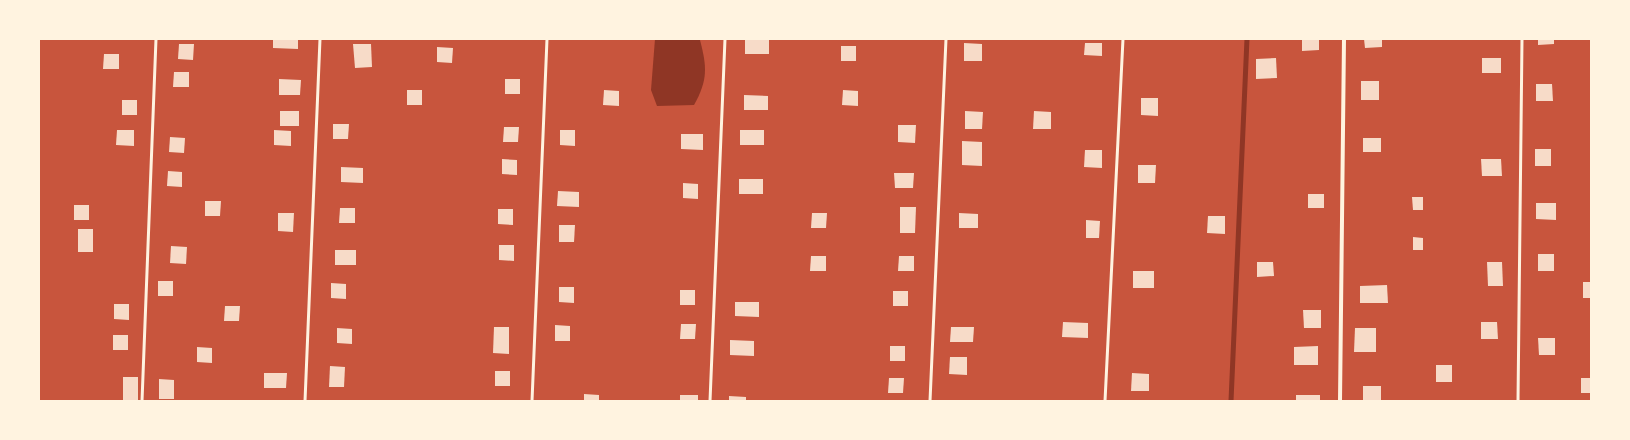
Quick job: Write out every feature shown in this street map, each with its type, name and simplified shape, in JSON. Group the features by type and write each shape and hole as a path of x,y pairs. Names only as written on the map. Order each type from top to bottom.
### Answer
{"street":[{"path":"1340,401 1344,39"}],"lane":[{"path":"142,401 156,39"},
{"path":"305,401 320,39"},
{"path":"532,401 547,39"},
{"path":"710,401 725,39"},
{"path":"930,401 946,39"},
{"path":"1105,401 1123,39"},
{"path":"1518,401 1522,39"}],"shaded area":[{"path":"655,39 700,40 704,58 705,73 702,88 694,105 657,106 651,90"}],"building":[{"path":"273,39 298,39 298,49 273,48"},
{"path":"745,39 769,39 769,54 745,54"},
{"path":"1302,39 1319,39 1319,50 1302,51"},
{"path":"1364,39 1382,39 1382,47 1365,48"},
{"path":"1538,39 1554,39 1554,44 1538,45"},
{"path":"964,43 982,44 982,61 964,61"},
{"path":"1085,43 1102,43 1102,56 1084,55"},
{"path":"179,44 194,44 193,60 178,59"},
{"path":"353,44 371,44 372,67 355,68"},
{"path":"841,46 856,46 856,61 841,61"},
{"path":"437,47 453,48 452,63 437,62"},
{"path":"104,54 119,54 119,69 103,69"},
{"path":"1276,58 1277,78 1256,79 1256,59"},
{"path":"1482,58 1501,58 1501,73 1482,73"},
{"path":"174,72 189,72 189,87 173,87"},
{"path":"279,79 301,80 300,95 279,95"},
{"path":"505,79 520,79 520,94 505,94"},
{"path":"1361,81 1379,81 1379,100 1361,100"},
{"path":"1536,84 1552,84 1553,101 1536,101"},
{"path":"407,90 422,90 422,105 407,105"},
{"path":"604,90 619,91 619,106 603,105"},
{"path":"843,90 858,91 858,106 842,105"},
{"path":"744,95 768,96 768,110 744,110"},
{"path":"1141,98 1158,98 1158,116 1141,115"},
{"path":"122,100 137,100 137,115 122,115"},
{"path":"280,111 299,111 299,126 280,126"},
{"path":"965,111 983,112 982,129 965,129"},
{"path":"1034,111 1051,112 1051,129 1033,129"},
{"path":"333,124 349,124 348,139 333,139"},
{"path":"898,125 916,125 915,143 898,142"},
{"path":"504,127 519,127 518,142 503,142"},
{"path":"117,130 134,130 134,146 116,145"},
{"path":"274,130 291,131 291,146 274,145"},
{"path":"560,130 575,130 575,146 560,145"},
{"path":"740,130 764,130 764,145 740,145"},
{"path":"681,134 703,134 703,150 681,149"},
{"path":"170,137 185,138 184,153 169,152"},
{"path":"1363,138 1381,138 1381,152 1363,152"},
{"path":"962,141 982,142 982,166 962,165"},
{"path":"1535,149 1551,149 1551,166 1535,166"},
{"path":"1085,150 1102,150 1102,168 1084,167"},
{"path":"502,159 517,160 517,175 502,174"},
{"path":"1481,159 1501,159 1502,176 1482,176"},
{"path":"1138,165 1156,165 1155,183 1138,183"},
{"path":"341,167 363,168 363,183 341,182"},
{"path":"168,171 182,172 182,187 167,186"},
{"path":"894,173 914,173 913,188 895,188"},
{"path":"739,179 763,179 763,194 739,194"},
{"path":"683,183 698,184 698,199 683,198"},
{"path":"558,191 579,192 579,207 557,206"},
{"path":"1308,194 1324,194 1324,208 1308,208"},
{"path":"1412,197 1423,197 1423,210 1413,210"},
{"path":"205,201 221,201 220,216 205,216"},
{"path":"1536,203 1556,203 1556,220 1536,219"},
{"path":"74,205 89,205 89,220 74,220"},
{"path":"900,207 916,207 915,233 900,233"},
{"path":"340,208 355,208 355,223 339,223"},
{"path":"498,209 513,209 513,225 498,224"},
{"path":"278,213 294,213 293,232 278,231"},
{"path":"812,213 827,213 826,228 811,228"},
{"path":"959,213 978,214 978,228 959,228"},
{"path":"1208,216 1225,216 1225,234 1207,233"},
{"path":"1086,220 1100,221 1099,238 1086,238"},
{"path":"559,225 575,225 574,242 559,242"},
{"path":"78,229 93,229 93,252 78,252"},
{"path":"1413,237 1423,238 1423,250 1413,250"},
{"path":"499,245 514,245 514,261 499,260"},
{"path":"171,246 187,247 186,264 170,263"},
{"path":"335,250 356,250 356,265 335,265"},
{"path":"1538,254 1554,254 1554,271 1538,271"},
{"path":"811,256 826,256 826,271 810,271"},
{"path":"899,256 914,256 914,271 898,271"},
{"path":"1257,262 1273,262 1274,276 1257,277"},
{"path":"1487,262 1502,262 1503,286 1488,286"},
{"path":"1133,271 1154,271 1154,288 1133,288"},
{"path":"158,281 173,281 173,296 158,296"},
{"path":"1583,282 1591,282 1591,298 1583,298"},
{"path":"331,283 346,284 346,299 331,298"},
{"path":"1387,285 1388,303 1360,303 1360,286"},
{"path":"559,287 574,287 574,303 559,302"},
{"path":"680,290 695,290 695,305 680,305"},
{"path":"893,291 908,291 908,306 893,306"},
{"path":"735,302 759,302 759,317 735,316"},
{"path":"114,304 129,304 129,320 114,319"},
{"path":"225,306 240,306 239,321 224,321"},
{"path":"1303,310 1321,310 1321,328 1304,328"},
{"path":"1063,322 1088,323 1088,338 1062,337"},
{"path":"1481,322 1497,322 1498,339 1481,339"},
{"path":"681,324 696,324 695,339 680,339"},
{"path":"555,325 570,326 570,341 555,341"},
{"path":"494,327 509,327 509,354 493,353"},
{"path":"951,327 974,327 973,342 950,342"},
{"path":"337,328 352,329 352,344 337,343"},
{"path":"1355,328 1376,328 1376,352 1354,352"},
{"path":"113,335 128,335 128,350 113,350"},
{"path":"1538,338 1555,338 1555,355 1539,355"},
{"path":"730,340 754,341 754,356 730,355"},
{"path":"890,346 905,346 905,361 890,361"},
{"path":"1318,346 1318,365 1294,365 1294,347"},
{"path":"197,347 212,348 212,363 197,362"},
{"path":"950,357 967,357 967,375 949,374"},
{"path":"1436,365 1452,365 1452,382 1436,382"},
{"path":"330,366 345,367 344,387 329,387"},
{"path":"495,371 510,371 510,386 495,386"},
{"path":"264,373 287,373 286,388 264,388"},
{"path":"1132,373 1149,374 1149,391 1131,391"},
{"path":"123,377 138,377 138,401 123,401"},
{"path":"889,378 904,378 903,393 888,393"},
{"path":"1581,378 1591,378 1591,393 1581,393"},
{"path":"159,379 174,380 174,399 159,399"},
{"path":"1363,386 1381,386 1381,401 1363,401"},
{"path":"584,394 599,395 599,401 584,401"},
{"path":"680,395 698,395 698,401 680,401"},
{"path":"1296,395 1320,395 1320,401 1296,401"},
{"path":"729,396 746,397 746,401 729,401"}],"waterway":[{"path":"1231,401 1247,39"}]}
